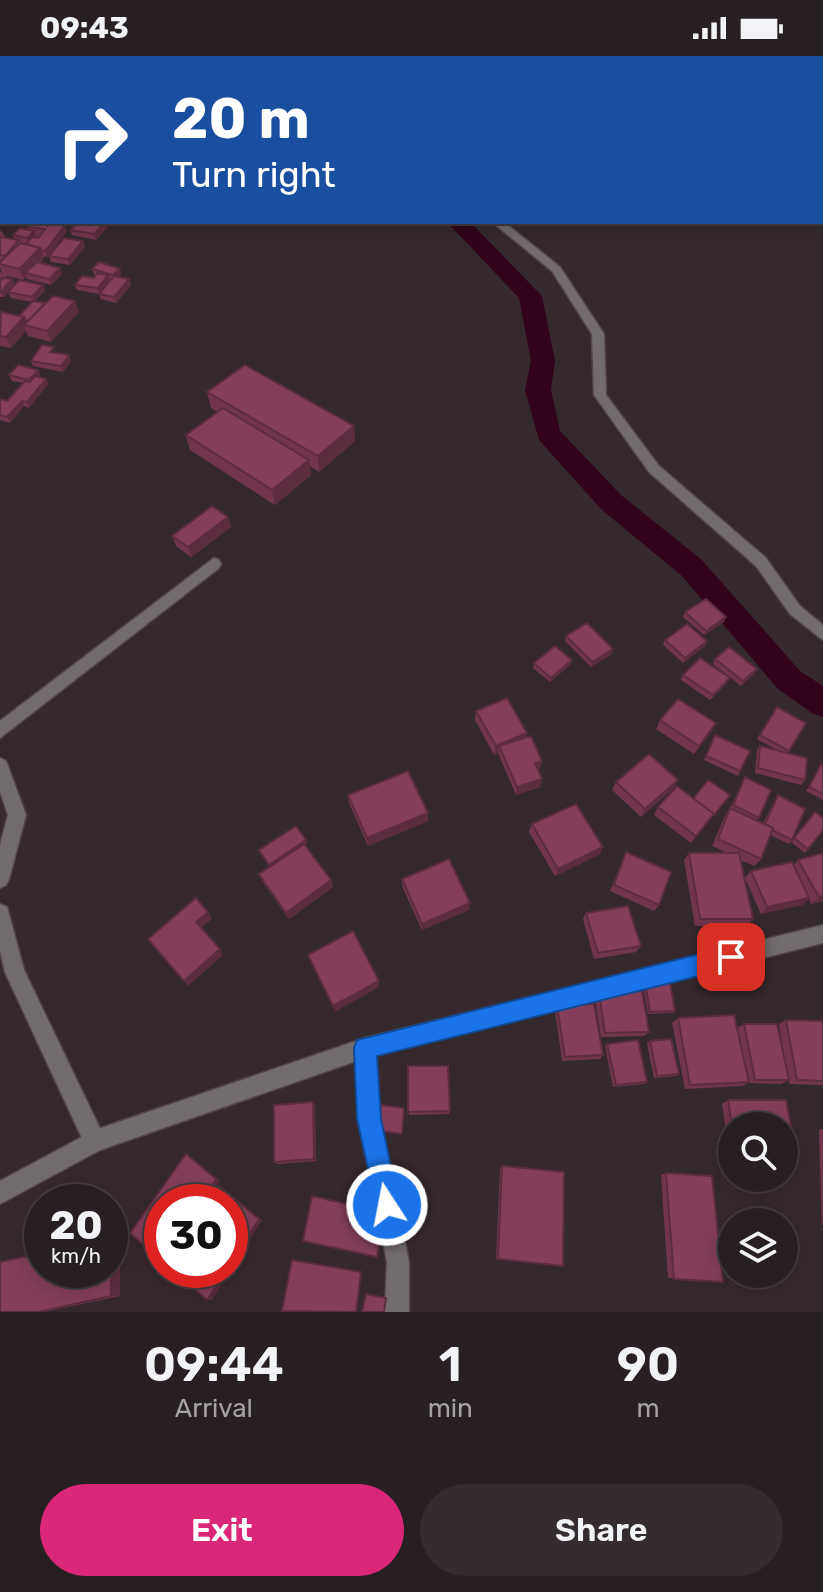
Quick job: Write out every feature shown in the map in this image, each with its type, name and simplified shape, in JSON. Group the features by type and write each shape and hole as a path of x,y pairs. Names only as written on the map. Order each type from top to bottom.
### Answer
{"street":[{"path":"500,224 556,269 598,334 600,395 654,469 761,562 795,610 823,634"},
{"path":"0,731 214,564"},
{"path":"0,766 17,815 0,879"},
{"path":"0,913 15,972 95,1141"},
{"path":"0,1193 95,1141 365,1048 823,934"},
{"path":"365,1048 369,1119 398,1262 397,1312"}],"building":[{"path":"29,224 49,224 47,227 49,224 65,225 45,251 26,244 32,237 38,238 45,229 27,227"},
{"path":"76,224 102,226 94,234 70,230"},
{"path":"20,228 34,231 27,238 13,235"},
{"path":"0,237 19,240 5,256 0,255"},
{"path":"64,238 83,241 68,259 49,256"},
{"path":"20,243 40,248 19,269 0,264 0,262"},
{"path":"37,262 60,268 49,279 25,273"},
{"path":"99,262 120,269 113,275 92,269"},
{"path":"97,273 108,275 98,288 75,285 82,276 94,278"},
{"path":"114,276 129,279 114,297 99,294"},
{"path":"3,278 12,279 1,292 0,281"},
{"path":"19,280 43,285 32,297 8,292"},
{"path":"53,296 75,301 47,331 24,325"},
{"path":"33,301 45,303 28,321 25,320 19,316"},
{"path":"1,312 24,317 6,337 0,336"},
{"path":"42,345 54,347 50,352 69,355 61,366 31,361"},
{"path":"18,365 38,370 29,380 9,375"},
{"path":"245,365 354,426 318,456 207,392"},
{"path":"35,376 46,379 27,402 22,401 7,417 0,415 0,399 7,401 25,381 30,382"},
{"path":"223,408 309,460 272,490 186,435"},
{"path":"212,506 228,517 188,547 172,536"},
{"path":"706,599 726,617 706,631 685,612"},
{"path":"587,623 613,649 592,662 566,636"},
{"path":"687,624 707,641 685,658 665,640"},
{"path":"555,646 572,660 551,678 534,663"},
{"path":"729,647 757,669 743,681 715,659"},
{"path":"700,658 730,678 713,695 683,675"},
{"path":"507,698 527,733 496,746 476,711"},
{"path":"678,699 716,723 699,746 660,720"},
{"path":"777,707 806,723 789,751 760,735"},
{"path":"715,735 750,751 740,771 706,756"},
{"path":"531,736 542,761 535,763 542,779 517,787 499,746"},
{"path":"760,746 807,758 805,780 758,768"},
{"path":"649,754 678,780 645,809 616,782"},
{"path":"823,765 823,794 809,787"},
{"path":"408,771 428,813 367,838 348,795"},
{"path":"745,777 771,790 759,818 733,805"},
{"path":"708,780 730,795 714,815 693,799"},
{"path":"677,786 714,814 696,836 658,807"},
{"path":"778,795 805,809 792,840 765,824"},
{"path":"576,804 603,847 558,869 532,824"},
{"path":"730,808 773,828 761,859 718,839"},
{"path":"815,812 823,818 823,830 808,849 794,838"},
{"path":"296,826 306,840 269,865 259,850"},
{"path":"304,844 331,880 286,913 259,874"},
{"path":"626,852 671,872 659,905 614,885"},
{"path":"689,853 739,853 753,919 700,919"},
{"path":"823,853 823,896 819,897 798,860"},
{"path":"449,859 470,903 422,924 402,879"},
{"path":"792,862 809,898 767,907 751,871"},
{"path":"196,898 208,912 196,922 220,949 184,981 148,939"},
{"path":"628,906 641,946 598,953 586,913"},
{"path":"353,931 379,981 333,1006 308,955"},
{"path":"670,982 675,1011 650,1012 645,983"},
{"path":"642,991 649,1032 605,1033 599,992"},
{"path":"594,1004 603,1055 565,1057 557,1006"},
{"path":"734,1015 749,1082 690,1085 678,1018"},
{"path":"786,1020 823,1021 823,1081 797,1080"},
{"path":"744,1024 777,1024 789,1080 755,1080"},
{"path":"671,1039 679,1074 657,1076 650,1041"},
{"path":"638,1040 647,1082 616,1085 607,1044"},
{"path":"408,1066 448,1066 450,1111 408,1112"},
{"path":"728,1100 786,1100 788,1112 730,1112"},
{"path":"313,1102 314,1159 274,1162 274,1105"},
{"path":"381,1105 404,1108 402,1134 378,1131"},
{"path":"186,1154 216,1179 213,1184 165,1184"},
{"path":"502,1166 564,1172 563,1266 498,1259"},
{"path":"666,1173 712,1176 718,1234 718,1282 674,1279"},
{"path":"312,1196 360,1207 358,1223 382,1228 377,1257 303,1241"},
{"path":"248,1210 259,1219 248,1236"},
{"path":"144,1213 144,1246 130,1233"},
{"path":"24,1257 24,1288 111,1288 111,1296 38,1312 0,1312 0,1262"},
{"path":"292,1260 361,1272 356,1312 282,1311"},
{"path":"193,1288 215,1288 207,1300"},
{"path":"366,1294 386,1298 384,1312 362,1312"}],"waterway":[{"path":"460,224 530,296 543,361 538,390 548,434 611,502 692,568 789,680 823,703"}],"route":[{"path":"387,1205 369,1119 365,1048 731,957"}]}
